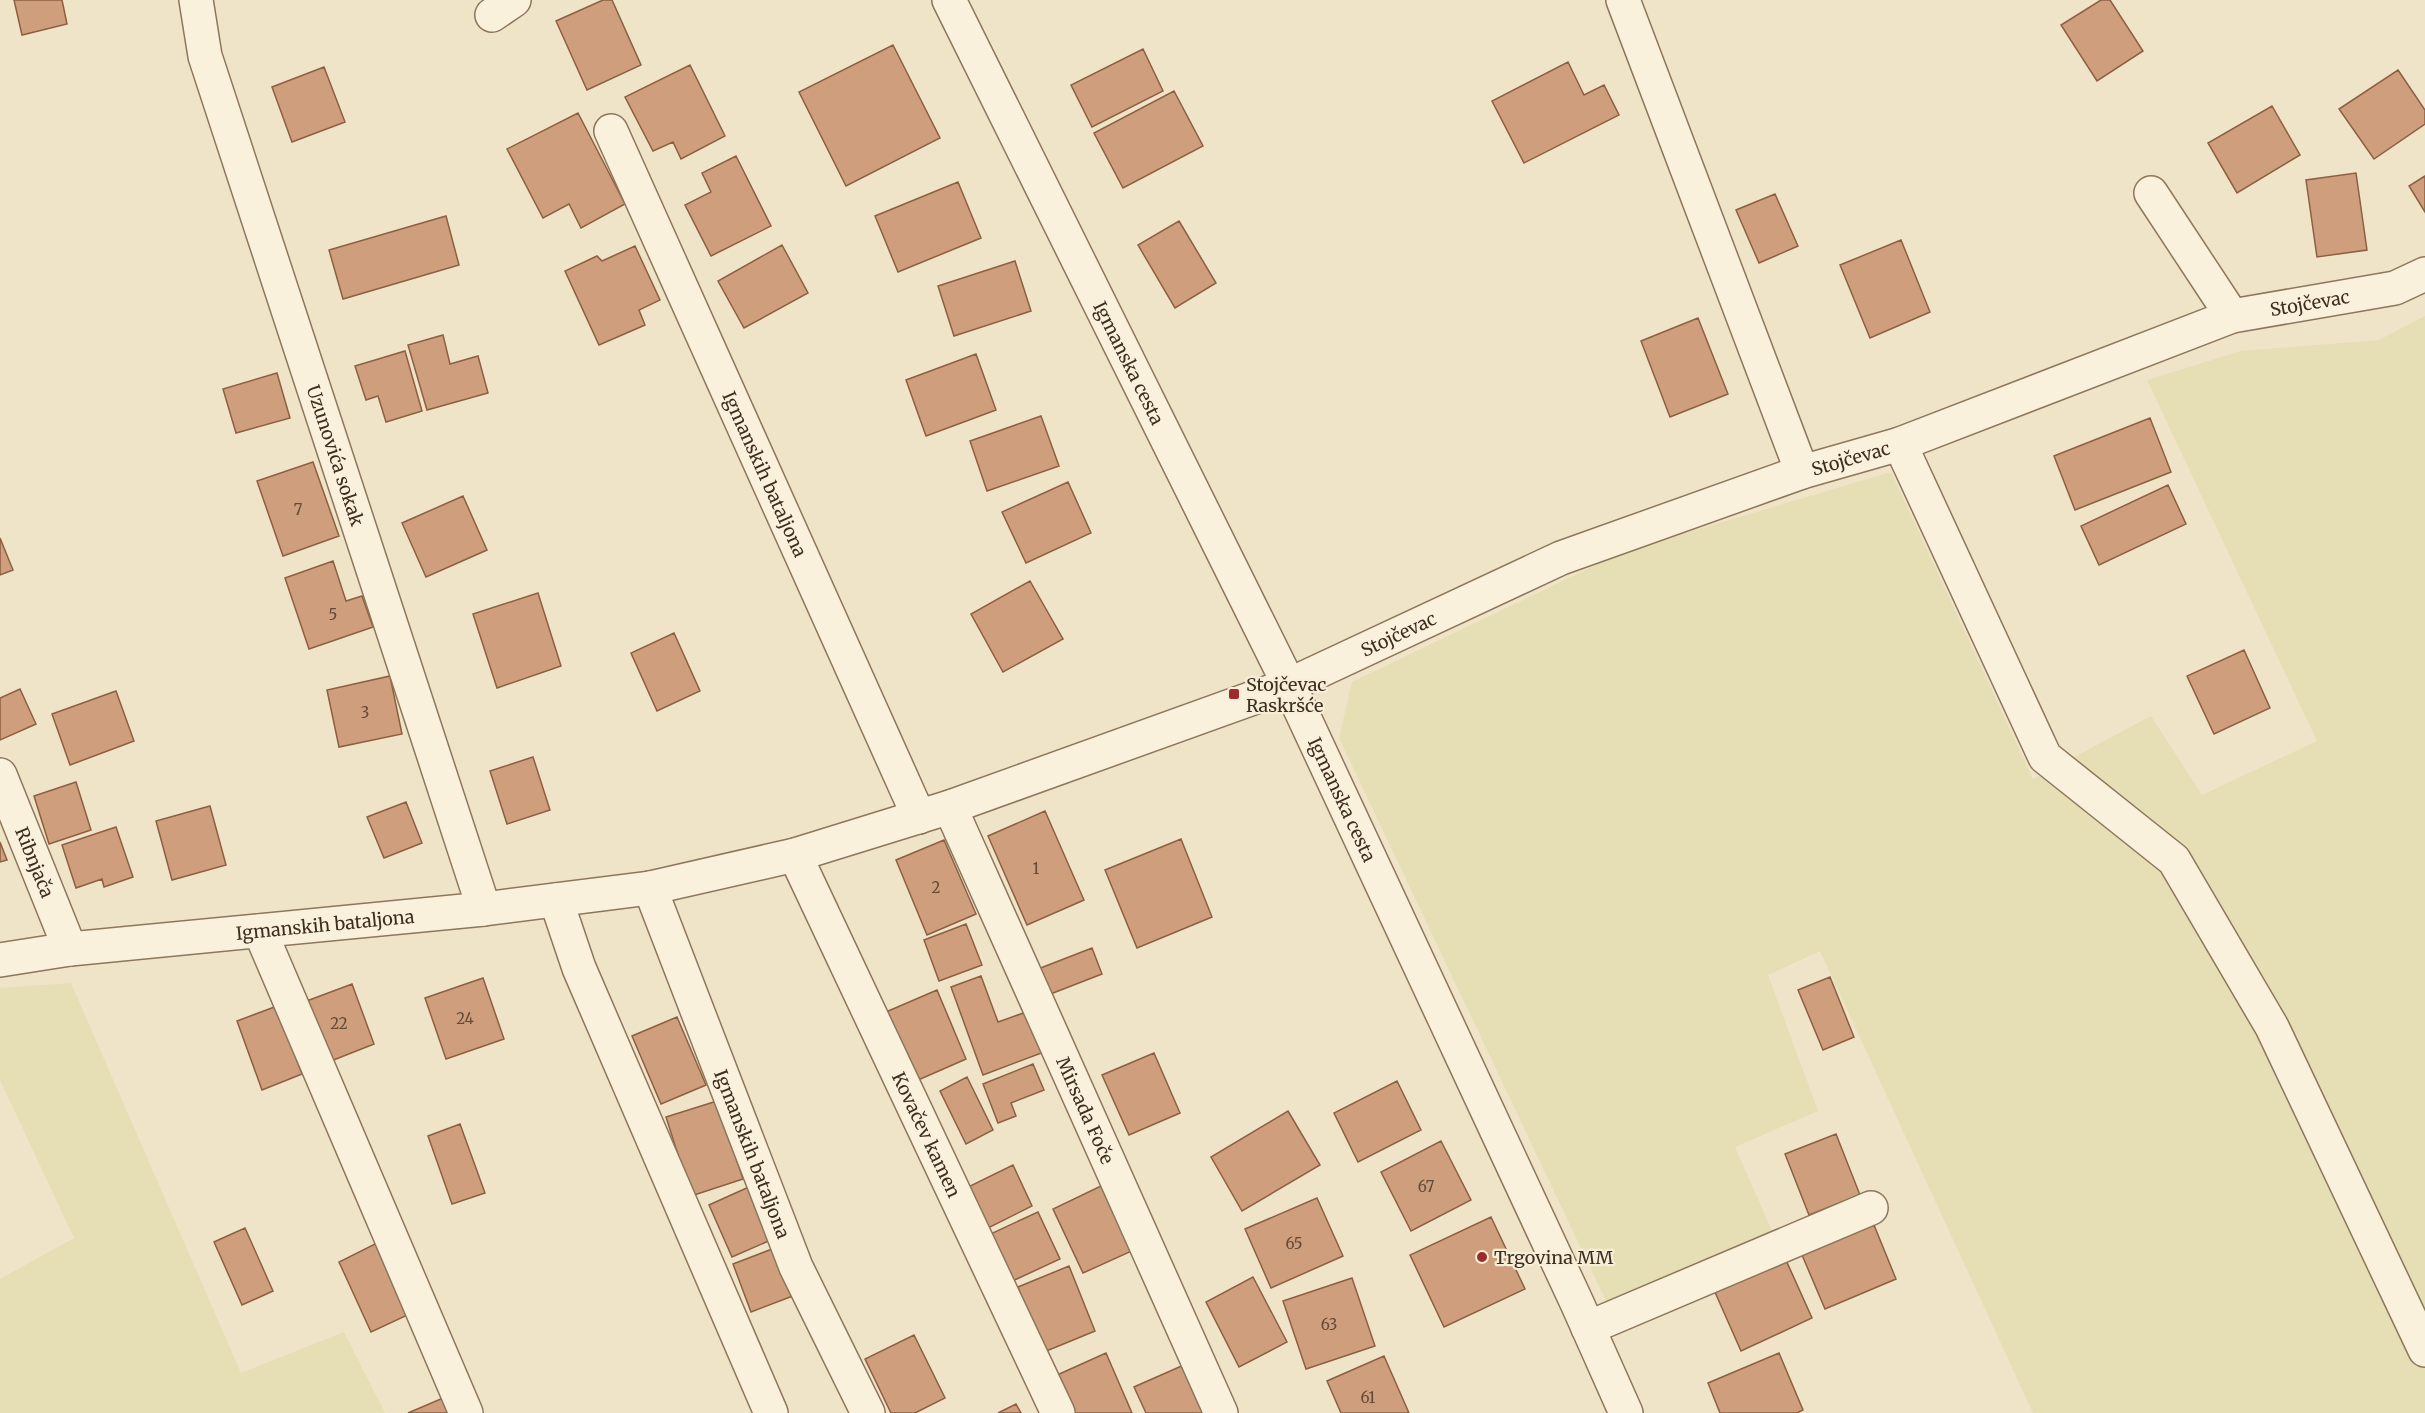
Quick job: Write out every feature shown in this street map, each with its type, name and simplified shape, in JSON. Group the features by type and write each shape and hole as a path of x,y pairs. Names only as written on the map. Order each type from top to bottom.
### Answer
{"street":[{"name":"Uzunovića sokak","path":"196,0 206,56 484,909"},
{"name":"Igmanska cesta","path":"949,0 1289,685 1626,1413"},
{"path":"1623,0 1802,472"},
{"name":"Igmanskih bataljona","path":"611,131 919,817"},
{"path":"2151,193 2232,316"},
{"name":"Stojčevac","path":"1289,685 1561,558 1802,472 1900,444 2232,316 2395,288 2425,274"},
{"path":"1900,444 2045,756 2174,860 2272,1027 2425,1350"},
{"name":"Igmanskih bataljona","path":"0,960 70,950 484,909 650,888 795,855 919,817 1289,685"},
{"name":"Ribnjača","path":"0,775 70,950"},
{"name":"Mirsada Foče","path":"950,807 1221,1413"},
{"name":"Kovačev kamen","path":"795,855 1058,1413"},
{"name":"Igmanskih bataljona","path":"650,888 796,1267 868,1413"},
{"path":"556,900 589,990 771,1413"},
{"path":"260,931 466,1413"},
{"path":"1588,1328 1871,1208"}],"shaded area":[{"path":"2425,316 2425,1413 2033,1413 1820,951 1768,975 1818,1111 1735,1147 1773,1233 1608,1305 1339,738 1352,682 1625,551 1891,472 2033,779 2151,716 2202,795 2317,741 2147,380 2241,351 2379,340"},
{"path":"71,983 241,1373 344,1332 385,1413 0,1413 0,1279 74,1238 0,1080 0,988"}],"building":[{"path":"14,0 62,0 67,24 22,35"},
{"path":"603,0 612,0 641,65 587,90 556,21"},
{"path":"2101,0 2110,0 2143,51 2097,81 2061,25"},
{"path":"893,45 940,138 846,186 799,92"},
{"path":"1143,49 1163,91 1092,127 1071,85"},
{"path":"1568,62 1584,95 1604,85 1619,115 1524,163 1492,101"},
{"path":"690,65 725,136 681,159 673,142 653,151 625,97"},
{"path":"324,67 345,122 292,142 272,87"},
{"path":"2398,70 2425,110 2425,124 2374,159 2339,109"},
{"path":"1174,91 1203,146 1123,188 1094,133"},
{"path":"2272,106 2300,155 2237,193 2208,143"},
{"path":"578,113 625,204 581,228 569,204 543,218 507,149"},
{"path":"736,156 771,226 711,256 685,205 711,192 702,173"},
{"path":"2356,173 2367,250 2317,257 2306,180"},
{"path":"2425,176 2425,212 2409,186"},
{"path":"958,182 981,238 898,272 875,216"},
{"path":"1775,194 1798,246 1759,263 1736,210"},
{"path":"446,216 459,265 343,299 329,250"},
{"path":"1179,221 1216,283 1175,308 1138,245"},
{"path":"1901,240 1930,312 1870,338 1840,265"},
{"path":"782,245 808,293 744,328 718,281"},
{"path":"635,246 660,300 639,310 645,325 599,345 565,271 597,256 602,261"},
{"path":"1015,261 1031,311 954,336 938,286"},
{"path":"1698,318 1728,394 1670,417 1641,341"},
{"path":"443,335 450,364 478,356 488,393 427,410 408,345"},
{"path":"405,351 422,411 386,422 378,396 366,400 355,366"},
{"path":"976,354 996,410 926,436 906,380"},
{"path":"277,373 290,418 236,433 223,389"},
{"path":"1041,416 1059,466 987,491 970,441"},
{"path":"2150,418 2171,472 2075,510 2054,456"},
{"path":"313,462 339,536 283,556 257,481"},
{"path":"1068,482 1091,533 1026,563 1002,512"},
{"path":"2168,485 2186,524 2099,565 2081,526"},
{"path":"463,496 487,550 426,577 402,523"},
{"path":"0,538 13,570 0,575"},
{"path":"333,561 346,601 362,596 373,627 309,649 285,578"},
{"path":"1030,581 1063,639 1003,672 971,614"},
{"path":"538,593 561,666 497,688 473,614"},
{"path":"674,633 700,691 657,711 631,653"},
{"path":"2244,650 2270,708 2214,734 2187,676"},
{"path":"390,676 402,734 339,747 327,690"},
{"path":"20,689 36,724 0,740 0,698"},
{"path":"116,691 134,741 70,765 52,714"},
{"path":"533,757 550,810 507,824 490,771"},
{"path":"76,782 91,830 49,844 34,796"},
{"path":"406,802 422,843 384,858 367,817"},
{"path":"210,806 226,865 172,880 156,821"},
{"path":"1045,811 1084,900 1027,925 988,836"},
{"path":"116,827 133,877 104,887 102,879 76,888 62,845"},
{"path":"1181,839 1212,917 1137,948 1105,870"},
{"path":"944,840 976,914 927,935 896,860"},
{"path":"0,842 7,860 0,862"},
{"path":"966,924 982,965 939,981 924,940"},
{"path":"1092,948 1102,974 1048,995 1038,969"},
{"path":"981,976 998,1022 1029,1011 1044,1052 983,1075 951,987"},
{"path":"1830,977 1854,1037 1823,1050 1798,990"},
{"path":"483,978 504,1039 446,1059 425,998"},
{"path":"352,984 374,1044 326,1063 304,1002"},
{"path":"937,990 966,1059 916,1081 886,1012"},
{"path":"277,1006 302,1074 262,1090 237,1021"},
{"path":"677,1017 706,1085 661,1104 632,1036"},
{"path":"1154,1053 1180,1113 1129,1135 1102,1075"},
{"path":"1033,1064 1044,1090 1011,1103 1016,1116 998,1123 983,1084"},
{"path":"967,1077 993,1130 966,1144 940,1091"},
{"path":"1397,1081 1421,1130 1358,1162 1334,1113"},
{"path":"717,1101 743,1179 691,1196 666,1117"},
{"path":"1288,1111 1320,1165 1242,1211 1211,1157"},
{"path":"460,1124 485,1193 452,1204 428,1136"},
{"path":"1836,1134 1860,1195 1809,1215 1785,1154"},
{"path":"1441,1141 1471,1200 1411,1231 1381,1172"},
{"path":"1013,1165 1032,1206 986,1229 966,1188"},
{"path":"1103,1185 1134,1250 1083,1273 1053,1209"},
{"path":"751,1186 773,1239 732,1257 709,1205"},
{"path":"1317,1198 1343,1256 1271,1288 1245,1229"},
{"path":"1038,1212 1060,1259 1006,1284 984,1237"},
{"path":"1491,1217 1525,1289 1444,1327 1410,1255"},
{"path":"1874,1225 1896,1279 1825,1309 1802,1255"},
{"path":"245,1228 273,1291 242,1305 214,1242"},
{"path":"381,1241 414,1312 371,1332 339,1262"},
{"path":"780,1246 798,1294 751,1312 733,1264"},
{"path":"1781,1249 1812,1318 1741,1351 1710,1281"},
{"path":"1069,1266 1095,1331 1044,1352 1018,1287"},
{"path":"1253,1277 1287,1342 1239,1367 1206,1302"},
{"path":"1352,1278 1375,1346 1306,1369 1283,1301"},
{"path":"914,1335 945,1398 915,1413 891,1413 865,1359"},
{"path":"1106,1353 1132,1413 1071,1413 1055,1376"},
{"path":"1779,1353 1803,1410 1797,1413 1720,1413 1708,1383"},
{"path":"1384,1356 1409,1413 1341,1413 1327,1381"},
{"path":"1186,1364 1207,1413 1146,1413 1134,1387"},
{"path":"443,1398 449,1413 408,1413"},
{"path":"1016,1404 1021,1413 998,1413"}],"place":[{"name":"Stojčevac Raskršće","path":"1234,694"},
{"name":"Trgovina MM","path":"1482,1257"}]}
